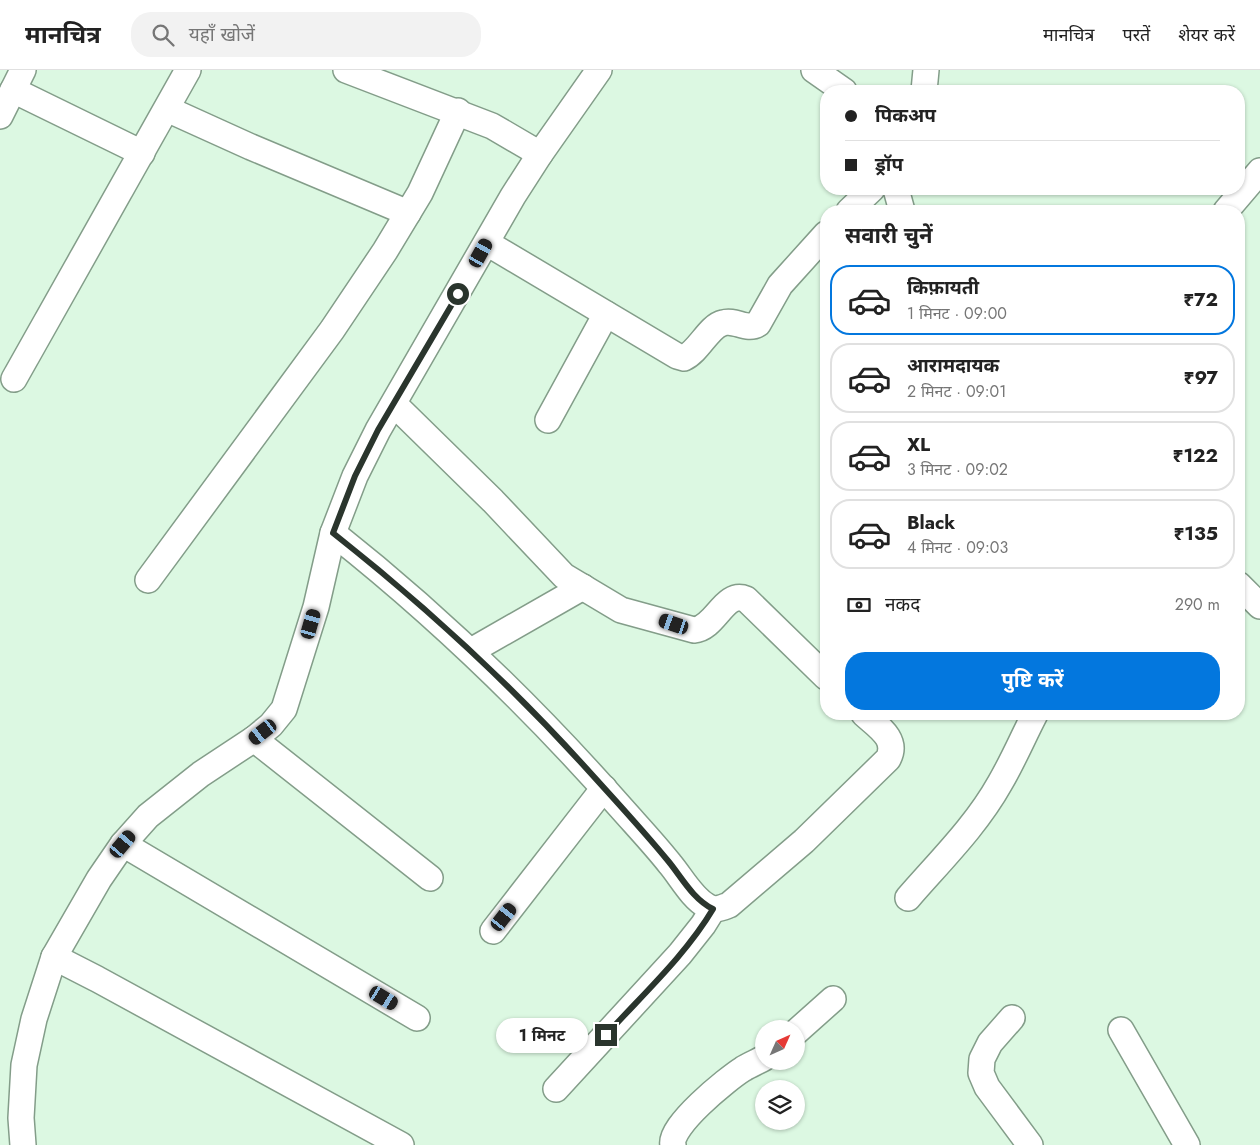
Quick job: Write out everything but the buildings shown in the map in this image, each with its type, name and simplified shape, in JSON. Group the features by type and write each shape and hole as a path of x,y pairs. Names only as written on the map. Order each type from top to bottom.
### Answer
{"street":[{"path":"14,379 188,70"},
{"path":"346,70 458,111 492,126 540,154"},
{"path":"23,1145 21,1118 24,1065 34,1019 54,957 99,879 123,844 148,816 201,774 254,739 271,725 284,709 316,606 333,533 355,476 394,404 540,154 599,70"},
{"path":"814,70 835,85"},
{"path":"925,85 926,70"},
{"path":"0,116 18,80 142,153"},
{"path":"166,109 408,213"},
{"path":"148,580 332,330 420,193 458,111"},
{"path":"1245,189 1260,171"},
{"path":"855,205 866,195"},
{"path":"1231,205 1240,195"},
{"path":"487,243 677,356 684,358 694,351 721,323 728,322 750,327 758,324 780,285 820,241"},
{"path":"548,420 606,314"},
{"path":"394,404 492,501 564,576 621,610 694,630 707,626 728,602 740,596 746,599 820,671"},
{"path":"333,533 387,576 471,651 544,724 604,788 669,862 700,901 713,909 721,909 728,905 804,841 888,759 892,752 891,741 870,720"},
{"path":"471,651 583,587"},
{"path":"1245,591 1260,606"},
{"path":"908,898 985,807 1001,783 1031,720"},
{"path":"254,739 430,878"},
{"path":"493,931 604,788"},
{"path":"123,844 416,1018"},
{"path":"556,1089 680,954 713,909"},
{"path":"54,957 115,988 401,1145"},
{"path":"805,1024 832,998"},
{"path":"1012,1018 990,1043 982,1059 981,1073 987,1087 1030,1145"},
{"path":"1121,1030 1187,1145"},
{"path":"673,1145 672,1141 676,1131 690,1114 742,1070 755,1063"}],"route":[{"path":"458,294 378,430 355,476 333,533 387,576 451,632 509,688 585,767 669,862 700,901 713,909 680,954 606,1035"}]}
